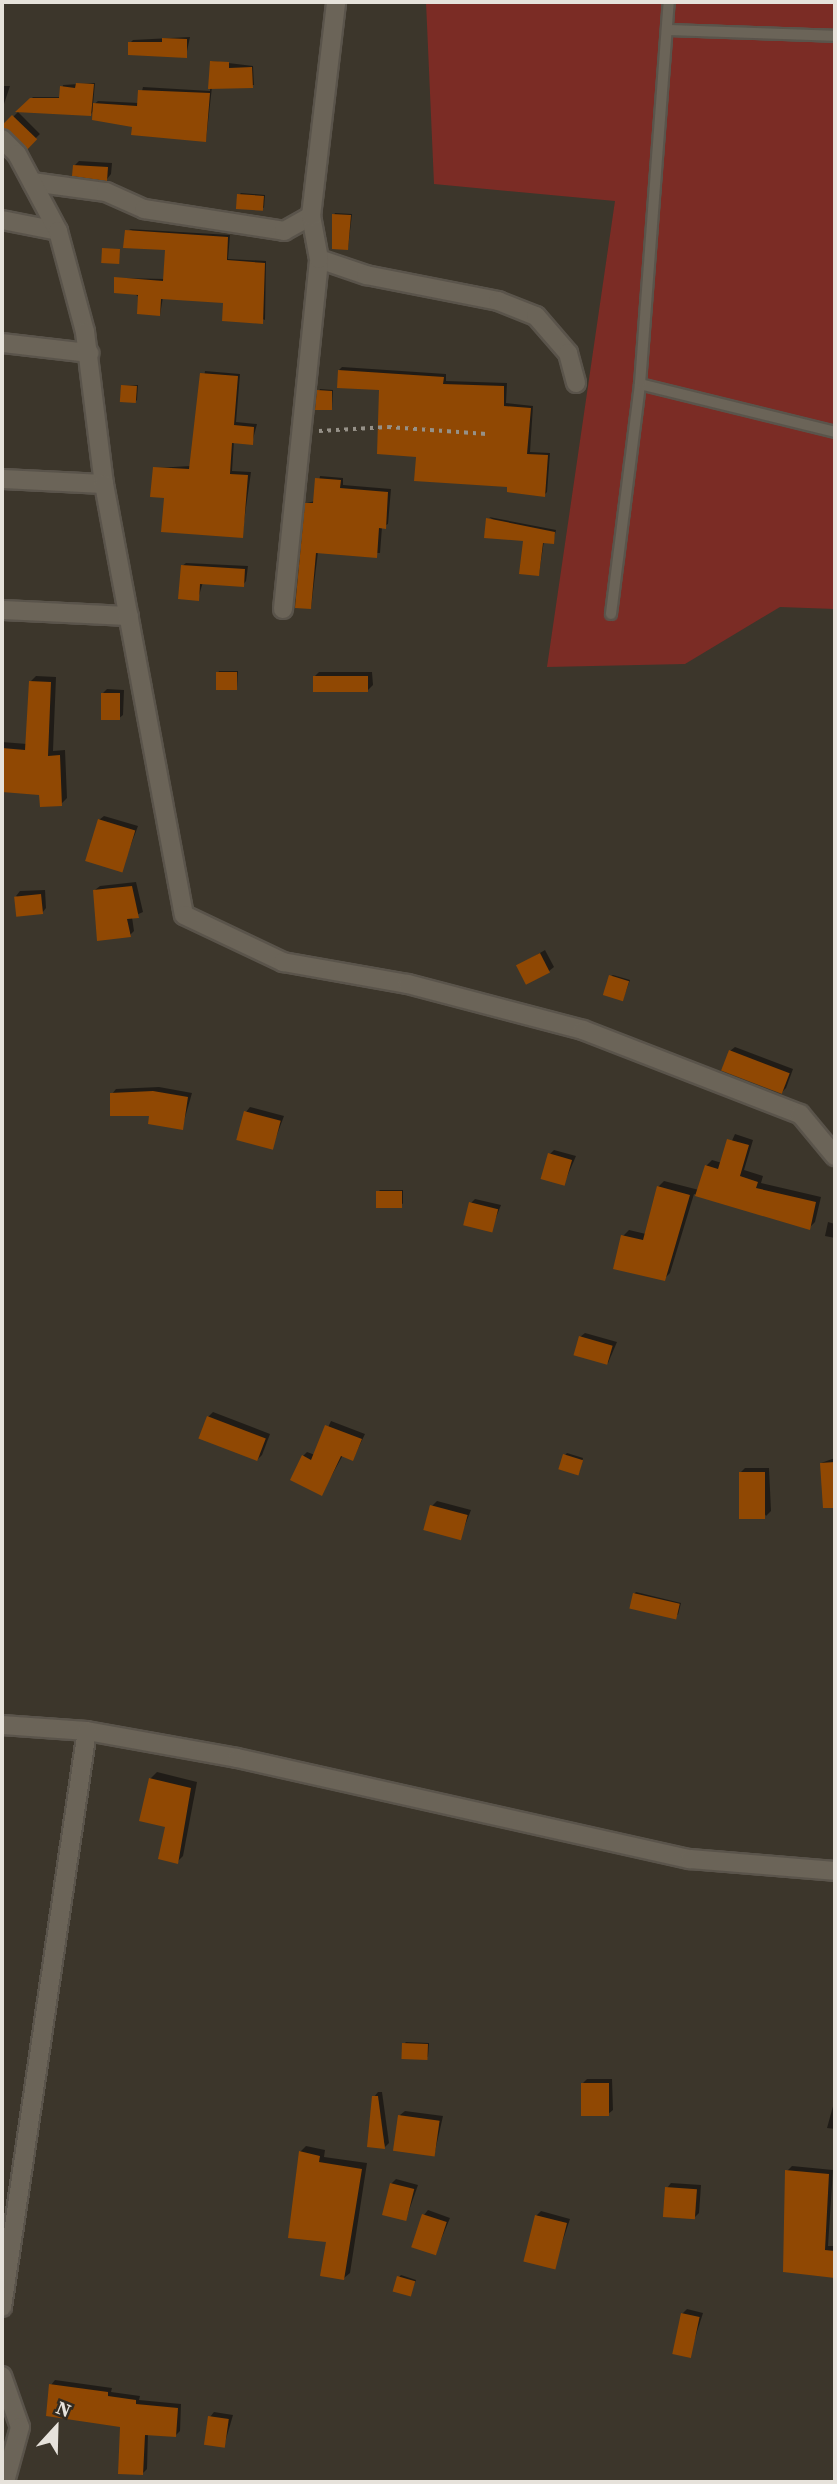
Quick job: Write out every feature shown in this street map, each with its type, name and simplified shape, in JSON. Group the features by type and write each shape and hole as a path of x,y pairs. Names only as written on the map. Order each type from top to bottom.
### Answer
{"street":[{"path":"284,609 319,259 311,216 335,2"},
{"path":"2,139 17,154 58,232 89,353 104,484 184,915 283,962 408,984 583,1030 800,1114 835,1156"},
{"path":"32,182 106,192 144,209 284,230 311,216"},
{"path":"2,220 58,232"},
{"path":"319,259 366,275 498,301 536,316 568,353 576,383"},
{"path":"2,344 89,353"},
{"path":"2,479 104,484"},
{"path":"2,610 129,615"},
{"path":"2,1725 87,1731 250,1761 690,1859 835,1871"},
{"path":"2,2307 87,1731"},
{"path":"2,2376 20,2427 5,2482"}],"lane":[{"path":"611,614 640,384 669,2"},
{"path":"667,30 835,36"},
{"path":"640,384 835,432"}],"path":[{"path":"300,432 388,427 487,434"}],"shaded area":[{"path":"426,2 835,2 835,609 780,607 685,664 547,667 615,201 434,184"}],"building":[{"path":"162,38 187,39 187,58 128,55 128,42 162,42"},
{"path":"210,61 229,62 229,68 252,67 253,88 208,89"},
{"path":"76,83 94,84 91,116 15,112 30,98 59,98 60,86 75,88"},
{"path":"138,90 210,93 206,142 131,135 132,127 92,120 93,103 137,106"},
{"path":"12,115 37,139 26,151 2,128"},
{"path":"73,165 108,167 107,181 72,176"},
{"path":"237,194 264,196 263,211 236,209"},
{"path":"332,214 351,215 348,250 332,249"},
{"path":"125,230 228,237 227,260 265,263 263,324 222,321 223,303 161,299 160,316 137,314 138,295 114,293 114,277 163,281 165,250 123,248"},
{"path":"102,248 120,249 119,264 101,263"},
{"path":"338,370 444,377 443,384 504,386 504,406 531,408 527,454 548,455 545,497 507,492 507,487 414,481 416,457 377,454 379,390 337,388"},
{"path":"200,373 238,376 234,425 254,427 253,445 232,443 230,474 248,475 243,538 161,532 164,498 150,497 153,467 189,469"},
{"path":"121,385 137,386 136,403 120,402"},
{"path":"317,390 332,391 332,410 315,410"},
{"path":"315,478 341,480 340,488 388,492 386,529 379,528 377,558 316,553 311,609 295,608 305,503 313,503"},
{"path":"486,518 555,532 554,544 543,543 539,576 519,574 523,541 484,538"},
{"path":"181,565 245,569 244,587 200,584 199,601 178,599"},
{"path":"216,672 237,672 237,690 216,690"},
{"path":"313,676 368,676 368,692 313,692"},
{"path":"29,681 51,682 48,756 60,755 62,806 40,807 39,795 2,792 2,748 25,750"},
{"path":"101,693 120,693 120,720 101,720"},
{"path":"98,819 135,830 122,872 85,861"},
{"path":"132,886 139,918 127,919 131,937 97,941 93,890"},
{"path":"41,894 43,914 16,917 14,897"},
{"path":"540,953 550,973 526,985 516,965"},
{"path":"609,975 629,981 623,1001 603,995"},
{"path":"729,1050 790,1073 782,1094 721,1071"},
{"path":"153,1091 188,1097 183,1130 148,1124 149,1116 110,1116 110,1093"},
{"path":"244,1111 281,1121 273,1150 236,1140"},
{"path":"727,1139 749,1145 740,1176 758,1182 756,1188 816,1202 810,1230 695,1196 705,1165 718,1169"},
{"path":"548,1153 572,1160 565,1186 541,1179"},
{"path":"657,1186 690,1195 665,1281 613,1269 621,1235 643,1240"},
{"path":"376,1191 402,1191 402,1208 376,1208"},
{"path":"469,1202 498,1209 492,1233 463,1225"},
{"path":"579,1336 613,1346 607,1365 573,1355"},
{"path":"207,1416 266,1439 257,1461 198,1438"},
{"path":"325,1425 362,1439 353,1461 341,1456 322,1496 290,1480 302,1455 311,1460"},
{"path":"563,1454 583,1460 578,1475 558,1469"},
{"path":"835,1462 835,1508 823,1508 820,1463"},
{"path":"739,1472 765,1472 765,1519 739,1519"},
{"path":"430,1505 468,1515 461,1540 423,1530"},
{"path":"633,1593 680,1604 676,1619 629,1609"},
{"path":"149,1778 191,1788 178,1864 158,1859 165,1827 139,1821"},
{"path":"402,2043 428,2044 427,2060 401,2059"},
{"path":"581,2083 609,2083 609,2116 581,2116"},
{"path":"372,2096 378,2096 385,2149 367,2147"},
{"path":"398,2115 440,2121 435,2156 393,2151"},
{"path":"299,2151 320,2156 319,2162 362,2169 344,2280 320,2276 326,2242 288,2238"},
{"path":"785,2170 829,2174 825,2250 835,2251 835,2278 783,2272"},
{"path":"390,2183 414,2189 406,2221 382,2215"},
{"path":"665,2187 697,2189 695,2219 663,2217"},
{"path":"422,2214 447,2222 436,2255 411,2247"},
{"path":"535,2215 567,2223 555,2270 523,2262"},
{"path":"397,2276 415,2281 411,2297 393,2291"},
{"path":"681,2313 700,2317 691,2358 672,2354"},
{"path":"49,2384 108,2392 108,2396 136,2400 136,2404 178,2408 176,2437 145,2435 143,2475 118,2474 120,2427 46,2416"},
{"path":"208,2416 229,2419 225,2448 204,2445"}]}
